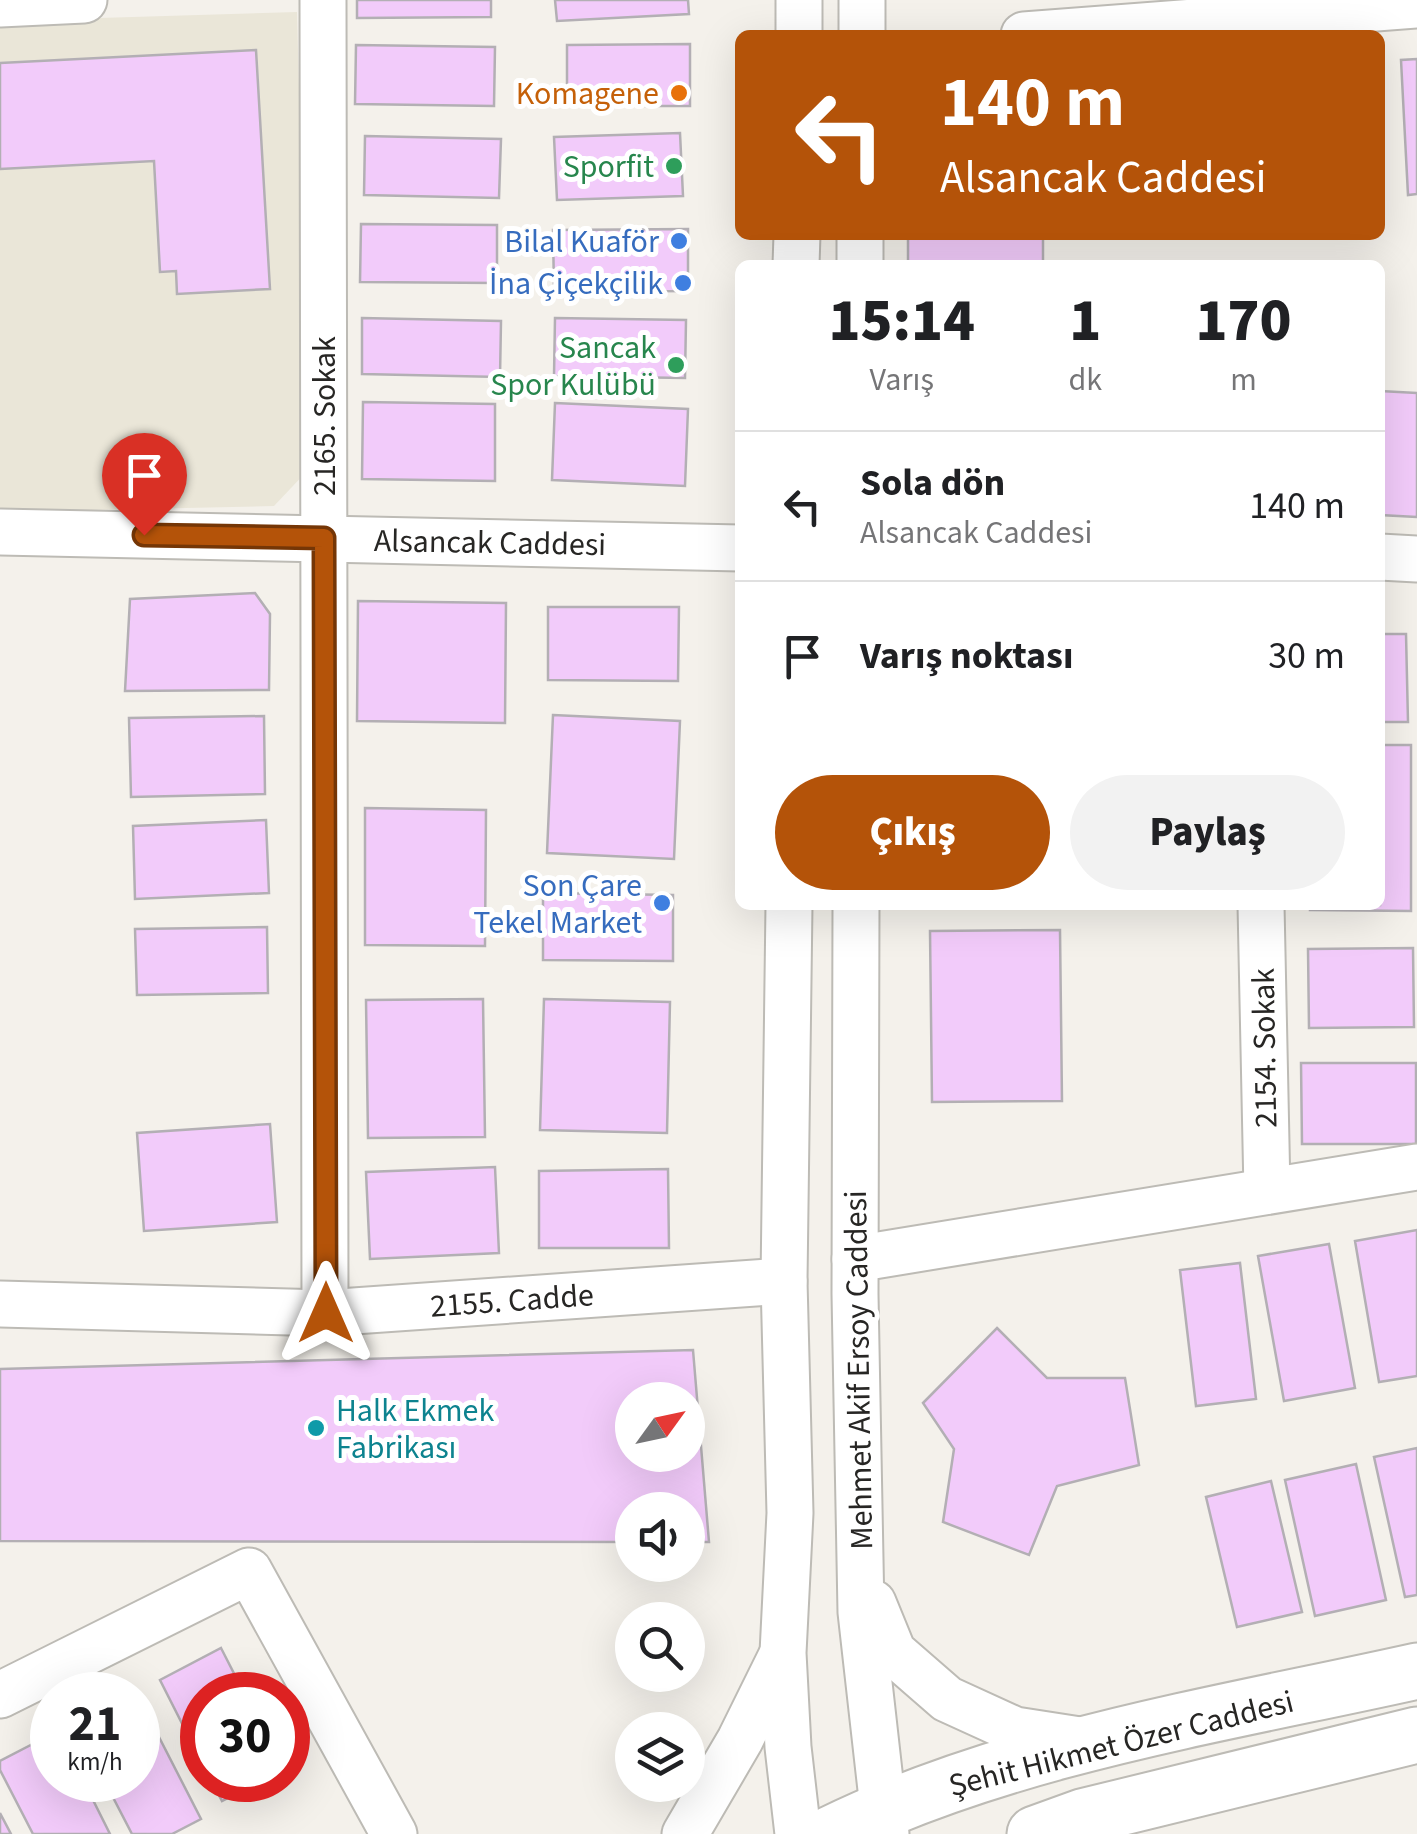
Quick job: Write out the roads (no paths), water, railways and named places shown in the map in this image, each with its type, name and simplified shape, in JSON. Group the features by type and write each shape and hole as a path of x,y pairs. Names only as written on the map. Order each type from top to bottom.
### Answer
{"main road":[{"name":"Şehit Hikmet Özer Caddesi","path":"831,1834 885,1821 1098,1742 1417,1671"},
{"name":"Şehit Hikmet Özer Caddesi","path":"1061,1828 1417,1736"}],"street":[{"path":"0,4 84,0"},
{"name":"2165. Sokak","path":"323,0 326,1313"},
{"path":"798,30 799,0"},
{"path":"862,0 862,30"},
{"path":"1065,30 1248,8 1417,5"},
{"name":"Alsancak Caddesi","path":"0,532 735,548"},
{"path":"1385,557 1417,559"},
{"path":"788,910 784,1281 790,1514 783,1653 798,1834"},
{"name":"Mehmet Akif Ersoy Caddesi","path":"856,910 861,1612 885,1821"},
{"name":"2154. Sokak","path":"1261,910 1267,1191"},
{"path":"856,1258 1417,1166"},
{"name":"2155. Cadde","path":"0,1304 326,1313 784,1281"},
{"path":"0,1696 250,1571 394,1834"},
{"path":"860,1573 893,1652 947,1698 1016,1730 1098,1742"},
{"path":"685,1834 740,1740 783,1653"}],"place":[{"name":"Komagene","path":"679,93"},
{"name":"Sporfit","path":"674,166"},
{"name":"Bilal Kuaför","path":"679,241"},
{"name":"İna Çiçekçilik","path":"683,283"},
{"name":"Sancak Spor Kulübü","path":"676,365"},
{"name":"Son Çare Tekel Market","path":"662,903"},
{"name":"Halk Ekmek Fabrikası","path":"316,1428"}]}
